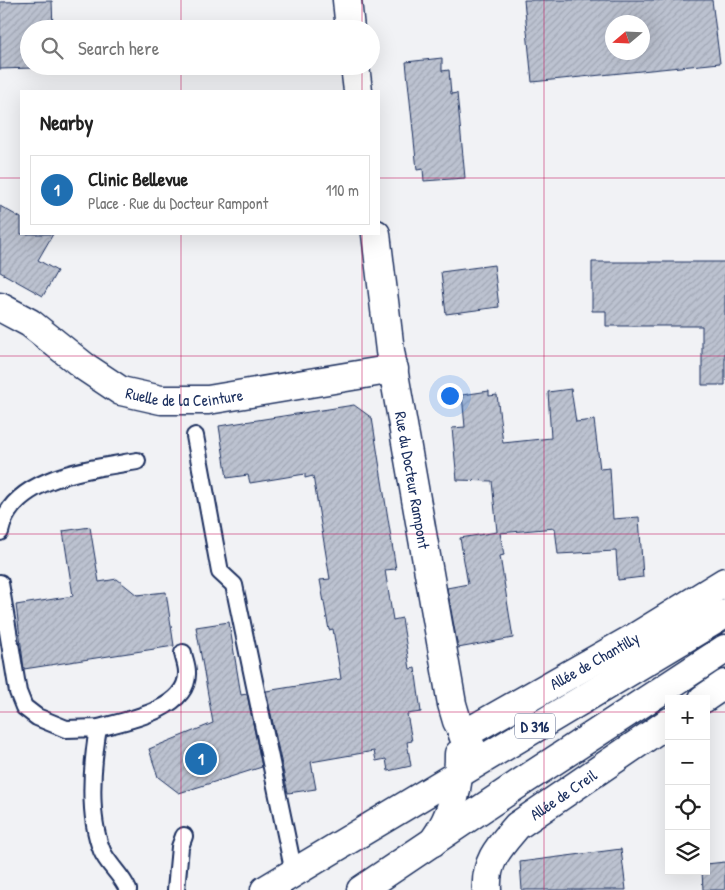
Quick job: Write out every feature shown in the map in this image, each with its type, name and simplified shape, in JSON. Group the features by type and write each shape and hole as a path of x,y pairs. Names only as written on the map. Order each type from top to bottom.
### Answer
{"street":[{"path":"347,0 349,20"},
{"path":"356,75 358,90"},
{"name":"Rue du Docteur Rampont","path":"376,235 390,351 452,704 461,730 469,766"},
{"name":"Ruelle de la Ceinture","path":"0,308 30,323 86,367 121,391 160,400 208,400 394,369"},
{"name":"Allée de Chantilly","path":"461,730 634,638 725,582"},
{"name":"D 316","path":"265,890 725,614"},
{"name":"D 316","path":"361,890 725,649"},
{"path":"709,695 725,684"},
{"name":"Allée de Creil","path":"487,890 488,866 500,846 518,826 665,725"},
{"path":"433,842 452,810 469,766"}],"lane":[{"path":"195,436 220,572 234,585 294,873"},
{"path":"0,532 10,506 24,494 69,474 137,461"},
{"path":"0,583 18,692 24,707 37,717 66,729 98,728 144,716 172,702 182,689 187,673 183,652"},
{"path":"98,728 93,758 95,830 103,854 128,890"},
{"path":"176,890 180,847 184,836"}],"building":[{"path":"524,0 712,0 720,63 532,82"},
{"path":"52,1 53,20 20,20 20,68 0,69 0,2"},
{"path":"442,58 442,71 449,70 451,94 457,93 465,178 424,181 423,169 417,170 406,62"},
{"path":"0,206 20,217 20,235 52,235 38,260 57,271 43,296 0,272"},
{"path":"592,262 725,262 725,385 702,385 702,326 606,326 606,311 592,311"},
{"path":"494,265 499,307 446,314 441,272"},
{"path":"571,389 576,422 594,420 600,469 610,468 613,519 639,517 643,577 618,580 616,551 558,554 555,528 500,533 504,555 500,556 513,638 458,648 447,588 468,584 460,538 497,532 492,481 457,480 452,428 465,427 462,395 489,391 489,396 497,395 503,443 551,438 548,392"},
{"path":"354,405 372,418 396,569 385,570 393,620 402,618 410,669 415,668 421,712 407,714 412,741 407,742 411,766 388,771 386,759 376,761 374,751 311,762 316,789 288,793 266,691 341,679 333,629 329,630 320,580 330,579 313,476 305,478 305,474 250,483 248,475 227,478 219,426"},
{"path":"90,527 99,582 117,579 137,595 166,592 174,646 24,669 16,605 73,596 63,531"},
{"path":"229,622 241,695 247,694 262,767 179,793 158,777 149,749 213,723 196,627"},
{"path":"621,849 626,890 522,890 520,862"},
{"path":"725,862 725,890 703,890 702,875 710,875 710,864"}],"place":[{"name":"Clinic Bellevue","path":"201,759"}]}
